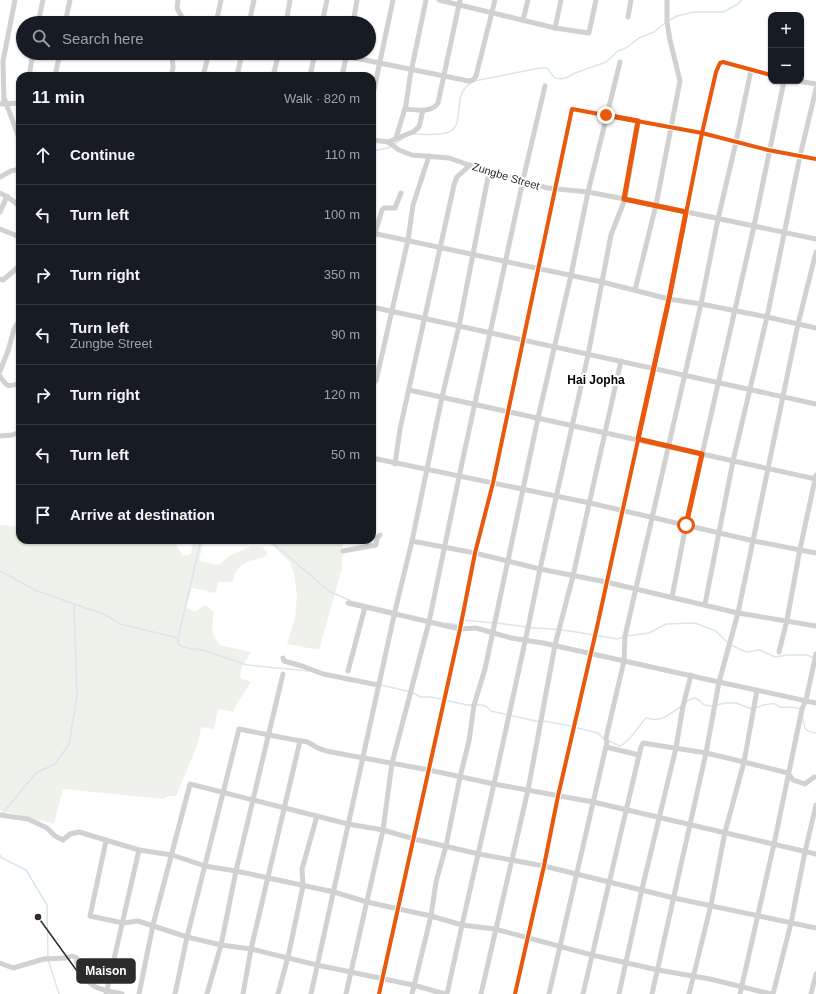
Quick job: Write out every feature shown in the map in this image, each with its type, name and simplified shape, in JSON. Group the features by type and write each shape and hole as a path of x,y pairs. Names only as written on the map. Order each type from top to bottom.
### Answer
{"street":[{"path":"2,104 3,61 15,0"},
{"path":"40,16 43,0"},
{"path":"67,16 70,0"},
{"path":"178,0 177,8 179,16"},
{"path":"218,16 222,0"},
{"path":"251,16 254,0"},
{"path":"287,16 290,0"},
{"path":"324,16 327,0"},
{"path":"354,16 357,0"},
{"path":"376,78 393,0"},
{"path":"396,138 405,109 411,69 426,0"},
{"path":"439,0 460,2 555,28 589,33 596,0"},
{"path":"370,60 469,81 476,76 495,0"},
{"path":"523,20 528,0"},
{"path":"555,28 561,0"},
{"path":"628,17 631,0"},
{"path":"635,290 656,205 680,81 667,22 667,0"},
{"path":"405,109 423,110 437,105 460,2"},
{"path":"30,72 32,60"},
{"path":"56,72 58,60"},
{"path":"172,60 172,72"},
{"path":"204,72 207,60"},
{"path":"238,72 240,60"},
{"path":"274,72 277,60"},
{"path":"311,72 313,60"},
{"path":"343,72 345,60"},
{"path":"412,994 431,916 436,882 446,846 469,741 474,705 485,669 507,560 571,275 588,192 620,62"},
{"path":"515,994 669,299 702,133 716,72 720,63 768,74"},
{"path":"549,994 624,661 626,636 636,589 701,304 751,70"},
{"path":"804,82 816,84"},
{"path":"672,597 686,525 754,226 768,150 783,84"},
{"path":"346,994 383,830 392,763 429,622 523,180 545,86"},
{"path":"0,88 2,104"},
{"path":"0,88 3,90 7,108 16,131"},
{"path":"705,604 733,462 767,317 800,156 816,89"},
{"path":"2,104 16,103"},
{"path":"379,994 460,629 475,553 493,483 572,109 702,133 768,150 816,159"},
{"path":"376,141 389,143 396,138 414,132 418,128 423,110"},
{"path":"106,840 90,916 123,923 138,921 187,937 221,945 251,949 288,957 317,965 414,985 446,994 479,854 526,640 571,426 588,354 611,235 624,199 638,121"},
{"name":"Zungbe Street","path":"389,143 399,150 412,155 450,158 503,177 523,180 554,190 588,192 816,239"},
{"path":"376,381 408,240 413,205 429,156"},
{"path":"395,464 400,429 455,181 459,174 470,165"},
{"path":"0,177 16,169"},
{"path":"311,994 378,685 412,541 426,470 459,326 489,172"},
{"path":"0,193 16,203"},
{"path":"376,227 382,210 384,208 395,208 401,193"},
{"path":"0,212 7,196"},
{"path":"0,229 16,235"},
{"path":"376,233 537,269 571,275 669,299 767,317 816,328"},
{"path":"652,994 706,753 719,682 738,613 754,540 798,324 816,252"},
{"path":"0,279 3,280 16,269"},
{"path":"376,308 554,348 621,361 816,404"},
{"path":"0,371 16,326"},
{"path":"481,994 528,790 555,645 590,503 604,433 621,361"},
{"path":"0,376 7,386 16,384"},
{"path":"409,390 571,426 638,439 733,462 816,477 800,549 787,620 779,652"},
{"path":"0,436 16,434"},
{"path":"376,459 590,503 652,518 816,553"},
{"path":"343,551 376,545 377,538 380,535"},
{"path":"412,541 507,560 540,569 606,582 705,604 738,613 816,626"},
{"path":"348,603 460,629 476,628 511,638 555,645 816,702"},
{"path":"348,671 365,607"},
{"path":"740,994 774,844 802,709 806,700 816,654"},
{"path":"283,658 284,661 323,674 378,685"},
{"path":"207,994 221,945 236,871 283,674"},
{"path":"619,994 642,889 676,748 683,706 691,675"},
{"path":"689,994 725,832 744,762 757,690"},
{"path":"175,994 187,937 239,728 269,736 300,742 310,742 317,748 331,752 593,802 626,811 659,817 816,854"},
{"path":"243,994 251,949 300,742"},
{"path":"606,742 639,755"},
{"path":"583,994 643,743 706,753 788,773 793,780 805,784 816,777"},
{"path":"139,994 153,925 190,784 348,824 383,830 414,839 479,854 544,866 674,898 816,928"},
{"path":"0,814 28,819 47,828 55,836 63,840 70,834 79,832 139,850 172,855 205,866 236,871 334,892 367,902 495,930 592,955 772,994 791,923 816,806"},
{"path":"278,994 288,957 303,886 302,869 317,816"},
{"path":"107,992 139,850"},
{"path":"0,963 13,968 44,959 66,958 72,956 77,958 76,964 88,982 95,988 107,992 122,994"},
{"path":"811,994 816,974"}],"shaded area":[{"path":"0,525 16,527 16,544 176,544 183,556 191,554 192,544 203,544 199,560 219,565 229,556 252,546 262,547 268,553 263,558 255,559 243,564 235,573 233,582 219,582 215,593 192,588 186,607 195,612 205,605 214,612 212,630 220,645 251,652 242,667 240,678 251,682 235,707 234,712 218,709 214,729 201,727 198,743 176,796 169,796 163,799 63,789 54,824 0,810"},
{"path":"270,544 343,544 342,568 319,650 287,644 295,618 297,597 294,573 290,562"}],"waterway":[{"path":"668,21 677,16 694,12 723,12 738,4 741,0"},
{"path":"474,81 540,68 547,68 555,78 561,79 568,77 606,62 618,51 626,48 639,38 654,32 665,23"},
{"path":"414,134 441,134 449,132 454,128 457,123 462,94 465,88 471,83"},
{"path":"376,150 388,148 402,139"},
{"path":"0,571 37,591 106,615 120,624 178,638 200,544"},
{"path":"274,544 329,591 351,601 392,611"},
{"path":"2,814 36,773 55,764 69,744 77,696 74,605"},
{"path":"463,620 493,623"},
{"path":"446,623 458,625 459,623"},
{"path":"497,623 527,627"},
{"path":"627,636 649,633 666,624 695,623 716,631 729,644 746,652 760,650 775,657 807,655 814,658"},
{"path":"530,628 563,630 617,639 623,637"},
{"path":"178,638 178,644 184,647 203,650 247,665 309,671"},
{"path":"381,685 411,692 421,697 431,697 467,705 482,705 491,711 540,722"},
{"path":"685,703 695,698 704,705 712,706"},
{"path":"716,705 736,703 752,709 766,704 776,704 780,707 793,707 801,709"},
{"path":"609,741 620,746 631,737 646,718 661,719 682,706"},
{"path":"803,717 803,724 805,728 816,733"},
{"path":"543,721 598,733 605,740"},
{"path":"0,855 2,858 26,870 47,905 48,959 59,994"}],"cycle path":[{"path":"515,994 669,299 702,133 716,72 720,63 723,62 768,74"},
{"path":"379,994 460,629 475,553 493,483 572,109 702,133 768,150 816,159"}],"place":[{"name":"Maison","path":"38,917"}],"district":[{"name":"Hai Jopha","path":"596,380"}],"route":[{"path":"606,115 638,121 624,199 686,212 669,299 638,439 702,454 686,525"}]}
